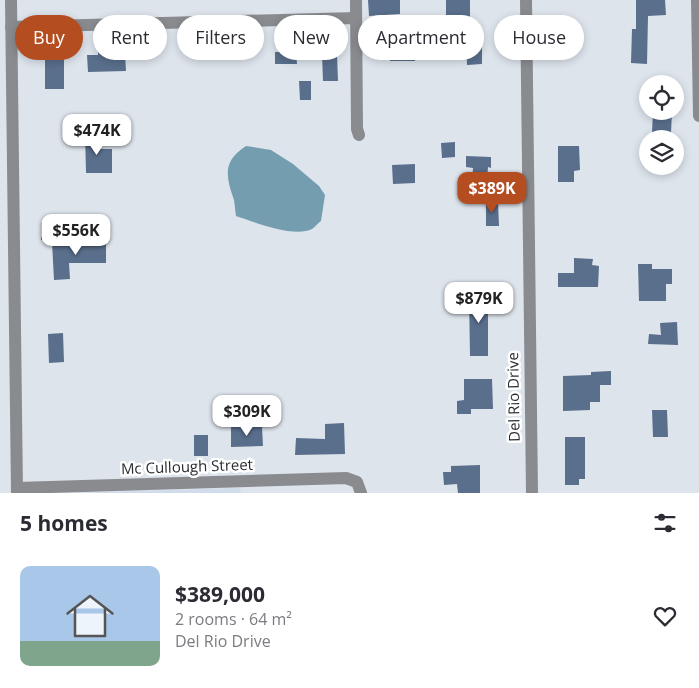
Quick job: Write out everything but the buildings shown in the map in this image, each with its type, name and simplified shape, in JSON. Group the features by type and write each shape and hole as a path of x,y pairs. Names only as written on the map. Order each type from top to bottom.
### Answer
{"street":[{"path":"11,0 17,490"},
{"path":"356,0 357,129 359,135"},
{"name":"Del Rio Drive","path":"526,0 532,493"},
{"path":"697,0 699,116"},
{"path":"11,27 356,18"},
{"name":"Mc Cullough Street","path":"17,490 346,478 359,488"}],"shaded area":[{"path":"240,488 241,493 69,493"}],"water":[{"path":"246,146 271,150 293,164 319,186 325,195 321,221 312,229 295,232 263,225 236,216 228,168 234,157"}]}
